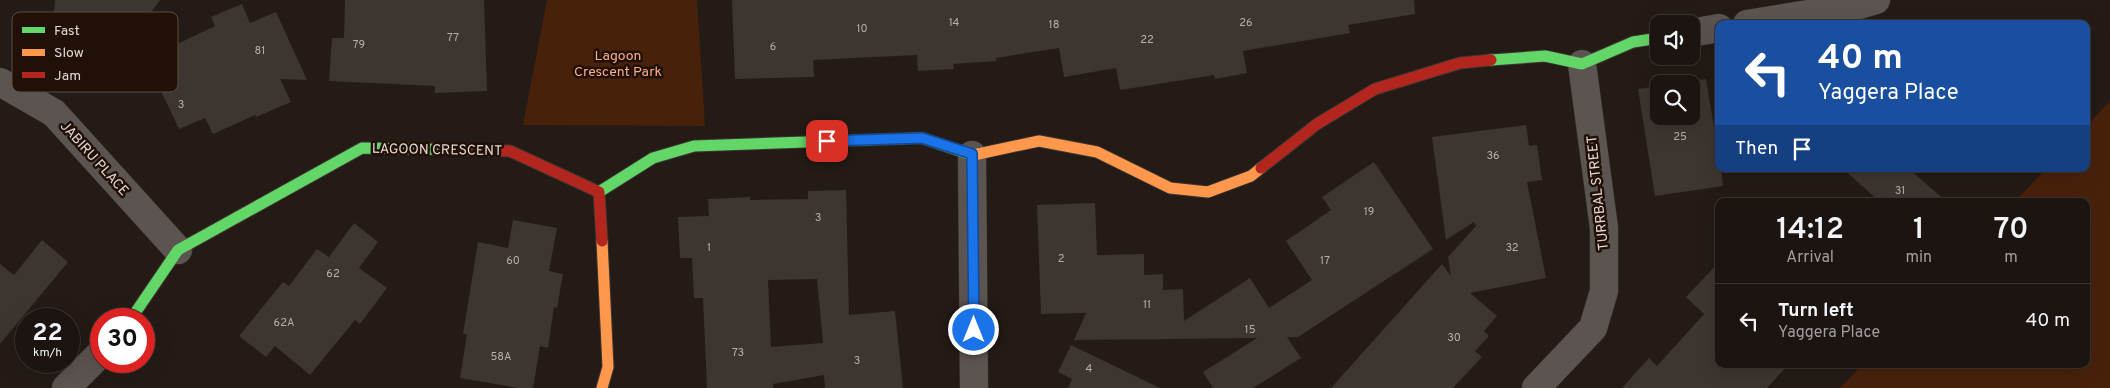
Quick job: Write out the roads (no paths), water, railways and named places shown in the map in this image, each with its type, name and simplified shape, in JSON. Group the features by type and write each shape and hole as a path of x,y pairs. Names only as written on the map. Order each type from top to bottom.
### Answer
{"street":[{"path":"1772,20 1852,7 1876,0"},
{"path":"1700,31 1715,29"},
{"path":"602,388 608,367 599,192 653,158 694,146 922,138 972,154 1039,141 1097,152 1170,188 1208,192 1251,176 1317,124 1375,89 1460,63 1545,56 1582,64 1633,42 1650,39"},
{"name":"TURRBAL STREET","path":"1536,388 1593,328 1604,291 1604,228 1582,64"},
{"name":"JABIRU PLACE","path":"0,82 12,89"},
{"name":"JABIRU PLACE","path":"17,92 54,113 178,250"},
{"name":"LAGOON CRESCENT","path":"138,308 178,250 362,148 510,151 599,192"},
{"path":"972,154 974,388"},
{"path":"66,388 90,364"}],"park label":[{"name":"Lagoon Crescent Park","path":"618,64"}]}
